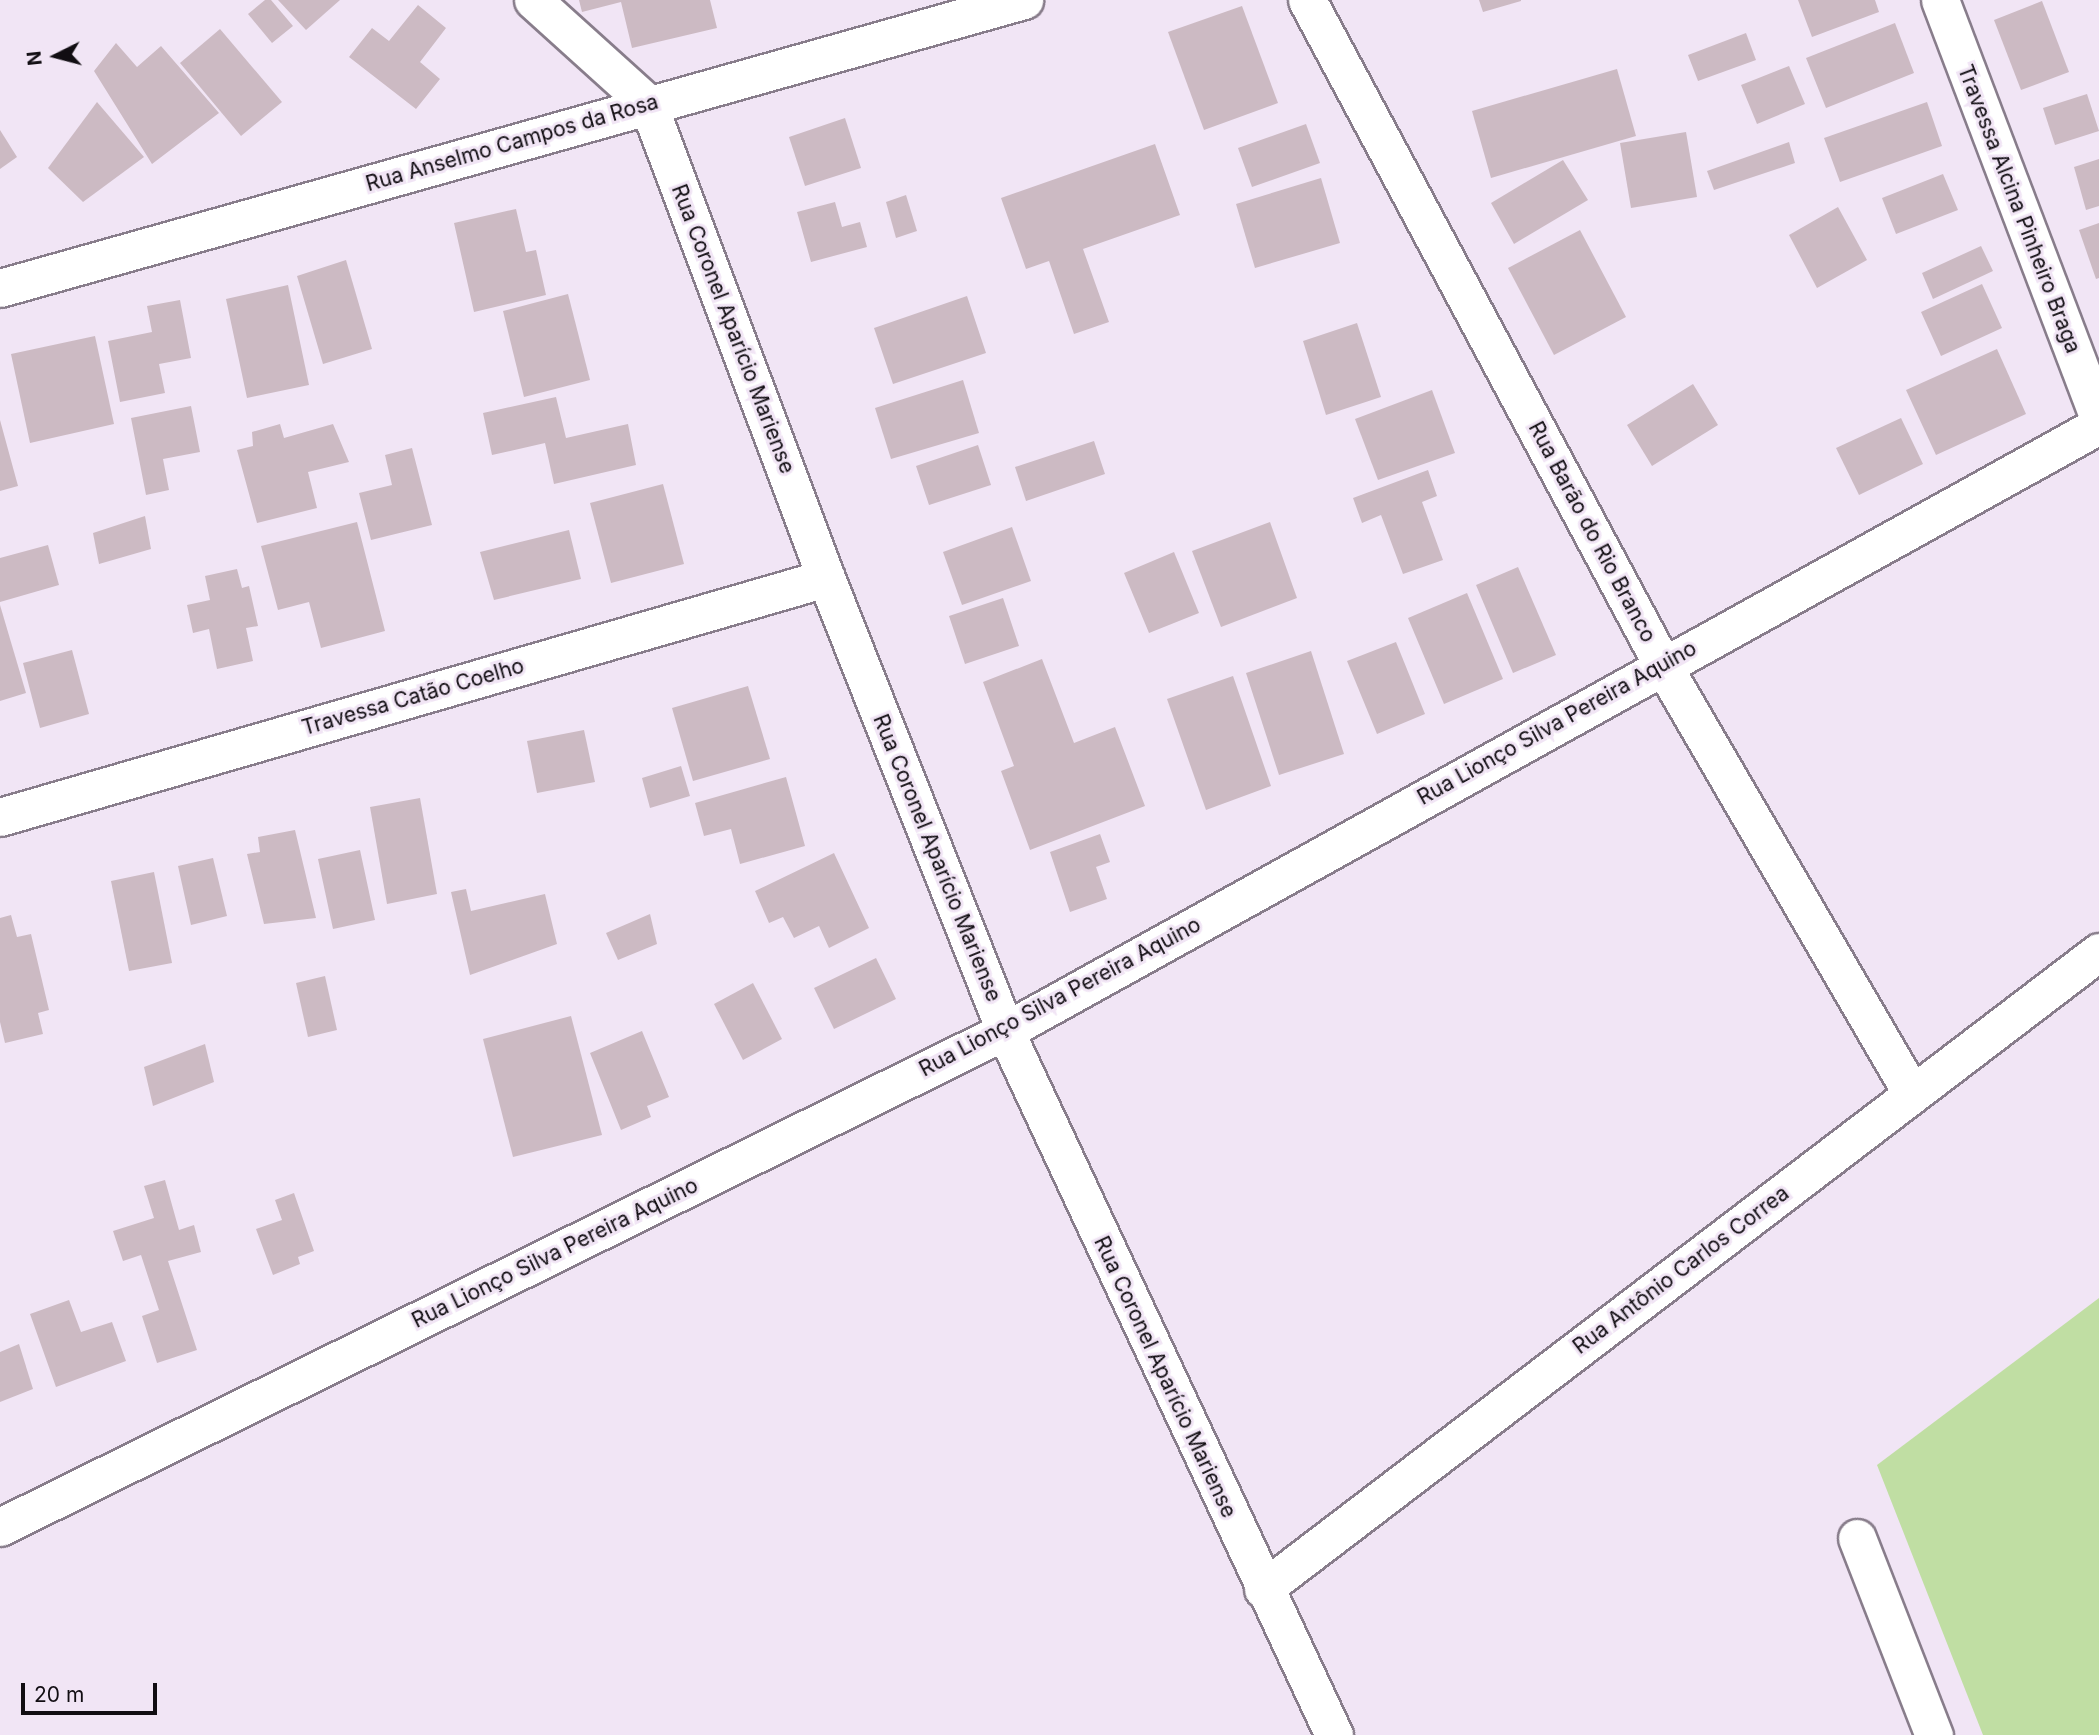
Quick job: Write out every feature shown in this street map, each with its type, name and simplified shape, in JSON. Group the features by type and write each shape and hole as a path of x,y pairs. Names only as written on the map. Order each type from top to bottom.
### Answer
{"street":[{"name":"Rua Coronel Aparício Mariense","path":"533,0 648,104 826,578 1005,1031 1263,1589 1334,1735"},
{"name":"Rua Anselmo Campos da Rosa","path":"0,288 1024,0"},
{"name":"Rua Barão do Rio Branco","path":"1307,0 1662,664 1912,1093"},
{"name":"Travessa Alcina Pinheiro Braga","path":"1940,0 2099,418"},
{"name":"Rua Lionço Silva Pereira Aquino","path":"0,1527 1005,1031 1662,664 2099,425"},
{"name":"Travessa Catão Coelho","path":"0,817 826,578"},
{"name":"Rua Antônio Carlos Correa","path":"1263,1589 2099,952"},
{"path":"1857,1538 1934,1735"}],"green space":[{"path":"2099,1298 2099,1735 1983,1735 1877,1465"}],"building":[{"path":"265,0 271,0 293,26 272,43 248,14"},
{"path":"278,0 340,0 306,30"},
{"path":"579,0 710,0 717,28 632,48 621,2 582,12"},
{"path":"1479,0 1521,0 1521,1 1483,12"},
{"path":"1798,0 1875,0 1879,12 1812,37"},
{"path":"2042,1 2069,72 2021,90 1994,20"},
{"path":"418,5 446,28 420,62 440,79 416,109 349,57 372,28 389,41"},
{"path":"1242,6 1278,103 1204,130 1168,32"},
{"path":"1895,23 1914,73 1826,108 1806,58"},
{"path":"220,29 282,102 241,136 180,63"},
{"path":"1746,33 1756,60 1698,81 1688,55"},
{"path":"116,43 137,67 161,46 219,113 152,164 94,71"},
{"path":"1789,66 1805,104 1757,124 1741,85"},
{"path":"1617,69 1636,136 1491,178 1472,111"},
{"path":"2087,94 2099,131 2055,145 2043,108"},
{"path":"97,102 144,157 83,202 48,168"},
{"path":"1927,102 1942,146 1840,182 1824,138"},
{"path":"845,118 861,168 805,186 789,137"},
{"path":"1306,124 1320,163 1252,187 1238,148"},
{"path":"0,130 17,157 0,169"},
{"path":"1686,132 1697,197 1631,208 1620,143"},
{"path":"1789,142 1795,163 1714,190 1707,171"},
{"path":"1155,144 1180,215 1083,249 1109,322 1074,334 1049,261 1026,269 1001,198"},
{"path":"2099,159 2099,206 2086,210 2074,167"},
{"path":"1563,160 1588,200 1514,244 1491,203"},
{"path":"1943,174 1958,210 1896,234 1882,198"},
{"path":"1321,178 1340,243 1255,268 1236,204"},
{"path":"906,195 917,231 896,238 886,202"},
{"path":"835,202 842,227 860,222 867,247 811,262 797,212"},
{"path":"1838,207 1867,260 1817,288 1789,235"},
{"path":"516,209 526,252 536,250 546,295 474,312 454,223"},
{"path":"2099,223 2099,278 2096,279 2079,230"},
{"path":"1580,230 1626,317 1554,355 1508,268"},
{"path":"1981,246 1993,271 1933,299 1922,273"},
{"path":"346,260 372,349 323,364 297,276"},
{"path":"1982,284 2002,328 1941,356 1921,312"},
{"path":"288,285 309,385 247,398 226,299"},
{"path":"568,294 590,380 524,397 503,311"},
{"path":"967,296 986,353 893,384 874,328"},
{"path":"180,300 191,358 159,364 165,393 120,402 108,341 152,332 147,306"},
{"path":"1357,323 1381,397 1326,415 1303,341"},
{"path":"95,336 114,424 30,443 11,354"},
{"path":"1997,349 2026,414 1936,455 1906,390"},
{"path":"963,380 979,433 891,459 875,408"},
{"path":"1693,384 1718,425 1652,466 1627,425"},
{"path":"1432,390 1455,453 1378,480 1355,419"},
{"path":"556,397 566,438 628,424 636,465 554,484 545,443 492,455 483,413"},
{"path":"191,406 200,452 163,459 169,490 146,495 131,418"},
{"path":"1901,418 1923,464 1859,495 1836,448"},
{"path":"0,420 18,486 0,491"},
{"path":"280,424 284,438 333,424 349,462 308,472 317,508 257,523 237,450 253,446 252,432"},
{"path":"1094,441 1105,474 1026,501 1015,467"},
{"path":"978,445 991,485 929,505 916,466"},
{"path":"412,448 432,525 371,540 359,493 392,485 385,455"},
{"path":"1428,470 1437,496 1422,502 1443,560 1403,574 1381,515 1362,523 1353,498"},
{"path":"663,484 684,564 611,583 590,503"},
{"path":"145,516 151,549 99,564 93,533"},
{"path":"357,522 385,631 321,648 309,602 278,610 261,546"},
{"path":"1270,522 1297,598 1221,627 1192,551"},
{"path":"1012,527 1031,581 962,605 943,552"},
{"path":"569,530 581,579 494,600 480,552"},
{"path":"48,545 59,585 0,602 0,558"},
{"path":"1174,552 1199,613 1149,633 1124,573"},
{"path":"1518,567 1556,655 1513,673 1476,585"},
{"path":"237,569 242,588 249,586 258,626 246,628 253,661 217,669 209,629 193,633 187,605 210,600 205,576"},
{"path":"1467,593 1503,679 1444,704 1408,618"},
{"path":"1003,598 1019,646 965,664 949,616"},
{"path":"0,605 26,693 0,701"},
{"path":"1396,642 1425,714 1377,734 1347,661"},
{"path":"72,650 89,714 40,728 23,663"},
{"path":"1311,651 1344,754 1279,775 1246,673"},
{"path":"1042,659 1074,743 1115,727 1145,806 1030,850 1001,771 1014,766 983,682"},
{"path":"1233,676 1271,786 1206,810 1167,699"},
{"path":"748,686 770,759 693,781 672,708"},
{"path":"584,730 595,782 537,793 527,741"},
{"path":"681,766 690,796 650,808 642,778"},
{"path":"786,777 805,846 740,864 731,829 704,836 695,803"},
{"path":"420,798 437,894 387,904 370,807"},
{"path":"295,830 316,918 264,924 247,854 260,852 258,837"},
{"path":"1100,834 1110,862 1096,867 1107,899 1070,912 1050,852"},
{"path":"360,850 375,920 333,929 318,859"},
{"path":"834,853 869,928 829,948 819,926 794,938 783,917 769,923 755,891"},
{"path":"213,858 227,916 191,925 178,866"},
{"path":"154,872 172,963 129,971 111,881"},
{"path":"466,889 471,911 545,894 557,944 470,975 451,892"},
{"path":"650,914 657,944 618,960 606,933"},
{"path":"11,915 17,937 31,934 49,1010 38,1013 43,1034 5,1043 0,1022 0,918"},
{"path":"876,958 896,999 834,1029 814,988"},
{"path":"325,976 337,1030 308,1037 296,983"},
{"path":"753,983 782,1039 743,1060 714,1004"},
{"path":"571,1016 602,1135 513,1157 483,1039"},
{"path":"642,1031 669,1097 647,1106 651,1117 621,1130 590,1053"},
{"path":"205,1044 214,1082 153,1106 144,1067"},
{"path":"165,1180 179,1230 194,1225 201,1252 168,1261 197,1350 157,1363 142,1316 159,1310 141,1255 123,1261 113,1231 154,1218 144,1186"},
{"path":"294,1193 314,1251 298,1257 300,1264 273,1275 256,1229 282,1220 275,1200"},
{"path":"69,1300 81,1332 112,1322 126,1361 56,1387 30,1314"},
{"path":"19,1344 33,1389 0,1402 0,1352"}]}
